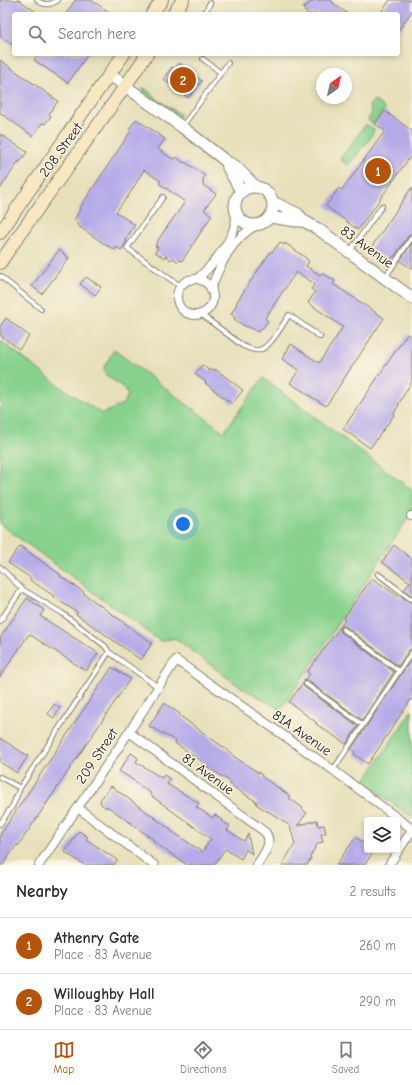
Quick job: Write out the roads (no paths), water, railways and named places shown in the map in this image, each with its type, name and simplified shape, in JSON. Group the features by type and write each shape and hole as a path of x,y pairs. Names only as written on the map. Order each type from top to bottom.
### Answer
{"main road":[{"path":"153,12 162,0"},
{"path":"174,12 183,0"},
{"name":"208 Street","path":"0,233 123,56"},
{"name":"208 Street","path":"0,263 30,218 146,56"}],"street":[{"path":"110,76 182,127 227,162 235,166 256,187 267,192 273,202 270,217 263,223 247,230 234,244 217,274 211,289"},
{"path":"227,162 228,168 241,191"},
{"path":"197,279 208,284 211,289 213,301 211,306 202,315 190,315 180,309 177,303 176,297 180,286 185,282 197,279 206,271 230,238 234,228 236,200 241,191 256,187"},
{"name":"83 Avenue","path":"273,202 298,214 304,221 412,298"},
{"path":"236,213 244,222 250,225 257,225"},
{"name":"83 Avenue","path":"270,217 304,221"},
{"name":"209 Street","path":"38,865 78,808 176,660"},
{"name":"81A Avenue","path":"176,660 333,770 412,830"},
{"name":"81 Avenue","path":"129,732 265,832 269,839 268,848 257,865"},
{"path":"78,808 154,865"},
{"path":"389,865 412,830"}],"lane":[{"path":"37,0 44,4 53,3 58,0"},
{"path":"205,12 210,3"},
{"path":"203,59 221,73"},
{"path":"182,127 228,63"},
{"path":"163,197 128,248 180,286"},
{"path":"349,252 382,206"},
{"path":"385,278 412,238"},
{"path":"0,276 41,309"},
{"path":"202,315 243,346 259,351 266,348 289,315 320,337"},
{"path":"0,567 22,589 62,613 105,646 109,652 158,687"},
{"path":"378,574 412,600"},
{"path":"0,621 22,589"},
{"path":"343,628 399,671"},
{"path":"0,824 13,805 20,788 109,652"},
{"path":"333,770 412,652"},
{"path":"306,684 363,725"},
{"path":"0,777 20,788"}],"place":[{"name":"Willoughby Hall","path":"183,80"},
{"name":"Athenry Gate","path":"378,171"}]}
